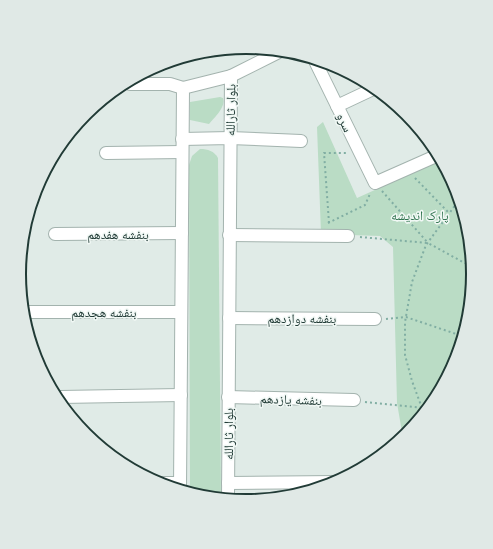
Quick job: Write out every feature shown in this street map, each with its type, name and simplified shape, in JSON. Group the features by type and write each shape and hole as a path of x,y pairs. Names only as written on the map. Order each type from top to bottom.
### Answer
{"street":[{"path":"231,76 272,56"},
{"name":"سرو","path":"318,66 375,183"},
{"name":"بلوار ثارالله","path":"183,88 231,76 228,318 228,494"},
{"path":"136,84 170,84 183,88 180,484"},
{"path":"337,106 369,91"},
{"path":"182,139 230,138 301,141"},
{"path":"106,153 182,152"},
{"path":"375,183 433,157"},
{"name":"بنفشه هفدهم","path":"55,234 182,233"},
{"path":"229,235 348,236"},
{"name":"بنفشه هجدهم","path":"29,312 181,312"},
{"name":"بنفشه دوازدهم","path":"228,318 375,319"},
{"path":"63,397 181,395"},
{"name":"بنفشه یازدهم","path":"228,397 354,400"},
{"path":"228,483 319,482"}],"path":[{"path":"328,223 324,153 360,153"},
{"path":"407,169 449,213"},
{"path":"324,225 365,205 375,183 428,243 467,264"},
{"path":"422,408 412,381 405,355 406,318 412,282 428,243 455,205"},
{"path":"348,236 428,243"},
{"path":"375,319 406,318 458,335"},
{"path":"354,400 422,408"}],"green space":[{"path":"220,97 223,98 223,105 209,124 190,120 190,102"},
{"name":"پارک اندیشه","path":"323,122 357,198 436,162 450,190 463,231 467,260 467,289 463,318 459,332 450,359 437,385 421,409 402,430 397,403 393,247 380,236 321,234 317,127"},
{"path":"200,149 206,149 215,154 218,158 221,493 190,487 189,165 192,156"}]}
